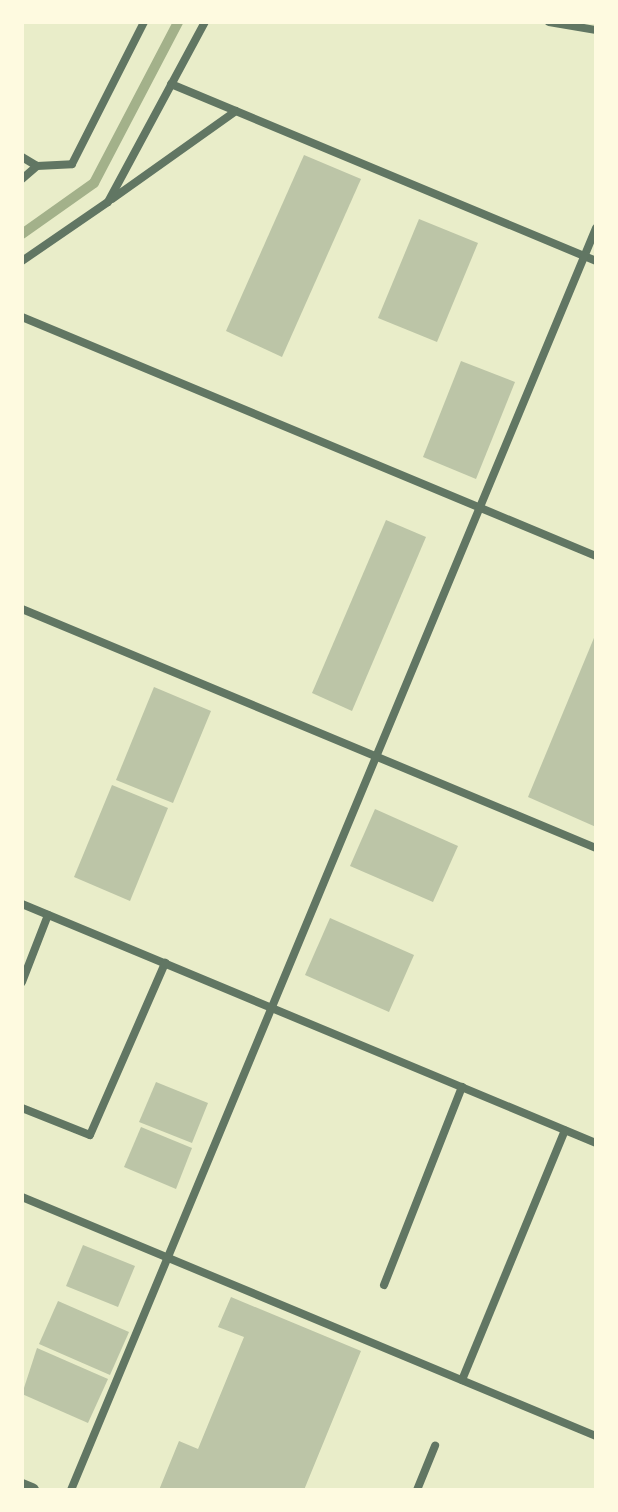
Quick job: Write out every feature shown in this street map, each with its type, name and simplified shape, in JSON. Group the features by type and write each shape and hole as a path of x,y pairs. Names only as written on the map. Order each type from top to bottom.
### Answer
{"street":[{"path":"22,157 37,166 72,164 144,22"},
{"path":"108,202 205,22"},
{"path":"549,22 596,30"},
{"path":"171,84 596,261"},
{"path":"22,261 236,111"},
{"path":"22,179 37,166"},
{"path":"71,1490 596,228"},
{"path":"22,317 596,556"},
{"path":"22,609 596,848"},
{"path":"22,904 596,1143"},
{"path":"22,982 48,915"},
{"path":"22,1108 90,1135 165,963"},
{"path":"384,1285 462,1087"},
{"path":"462,1380 565,1130"},
{"path":"22,1197 596,1436"},
{"path":"417,1490 435,1446"},
{"path":"22,1486 32,1490"}],"building":[{"path":"304,155 361,179 282,357 226,331"},
{"path":"419,219 478,243 437,342 378,318"},
{"path":"461,361 515,382 476,479 423,457"},
{"path":"386,520 426,537 352,711 312,693"},
{"path":"596,633 596,827 528,797"},
{"path":"154,687 211,711 173,803 116,780"},
{"path":"112,785 168,808 130,901 74,877"},
{"path":"375,809 458,846 433,902 350,866"},
{"path":"330,918 414,955 389,1012 305,975"},
{"path":"156,1082 208,1103 192,1143 139,1122"},
{"path":"141,1127 192,1148 176,1189 124,1167"},
{"path":"83,1245 135,1266 118,1307 66,1286"},
{"path":"231,1297 361,1351 304,1490 159,1490 179,1441 198,1449 244,1337 218,1327"},
{"path":"58,1301 129,1332 110,1375 39,1344"},
{"path":"37,1348 108,1379 88,1423 22,1394"}],"waterway":[{"path":"22,234 94,183 178,22"}]}
